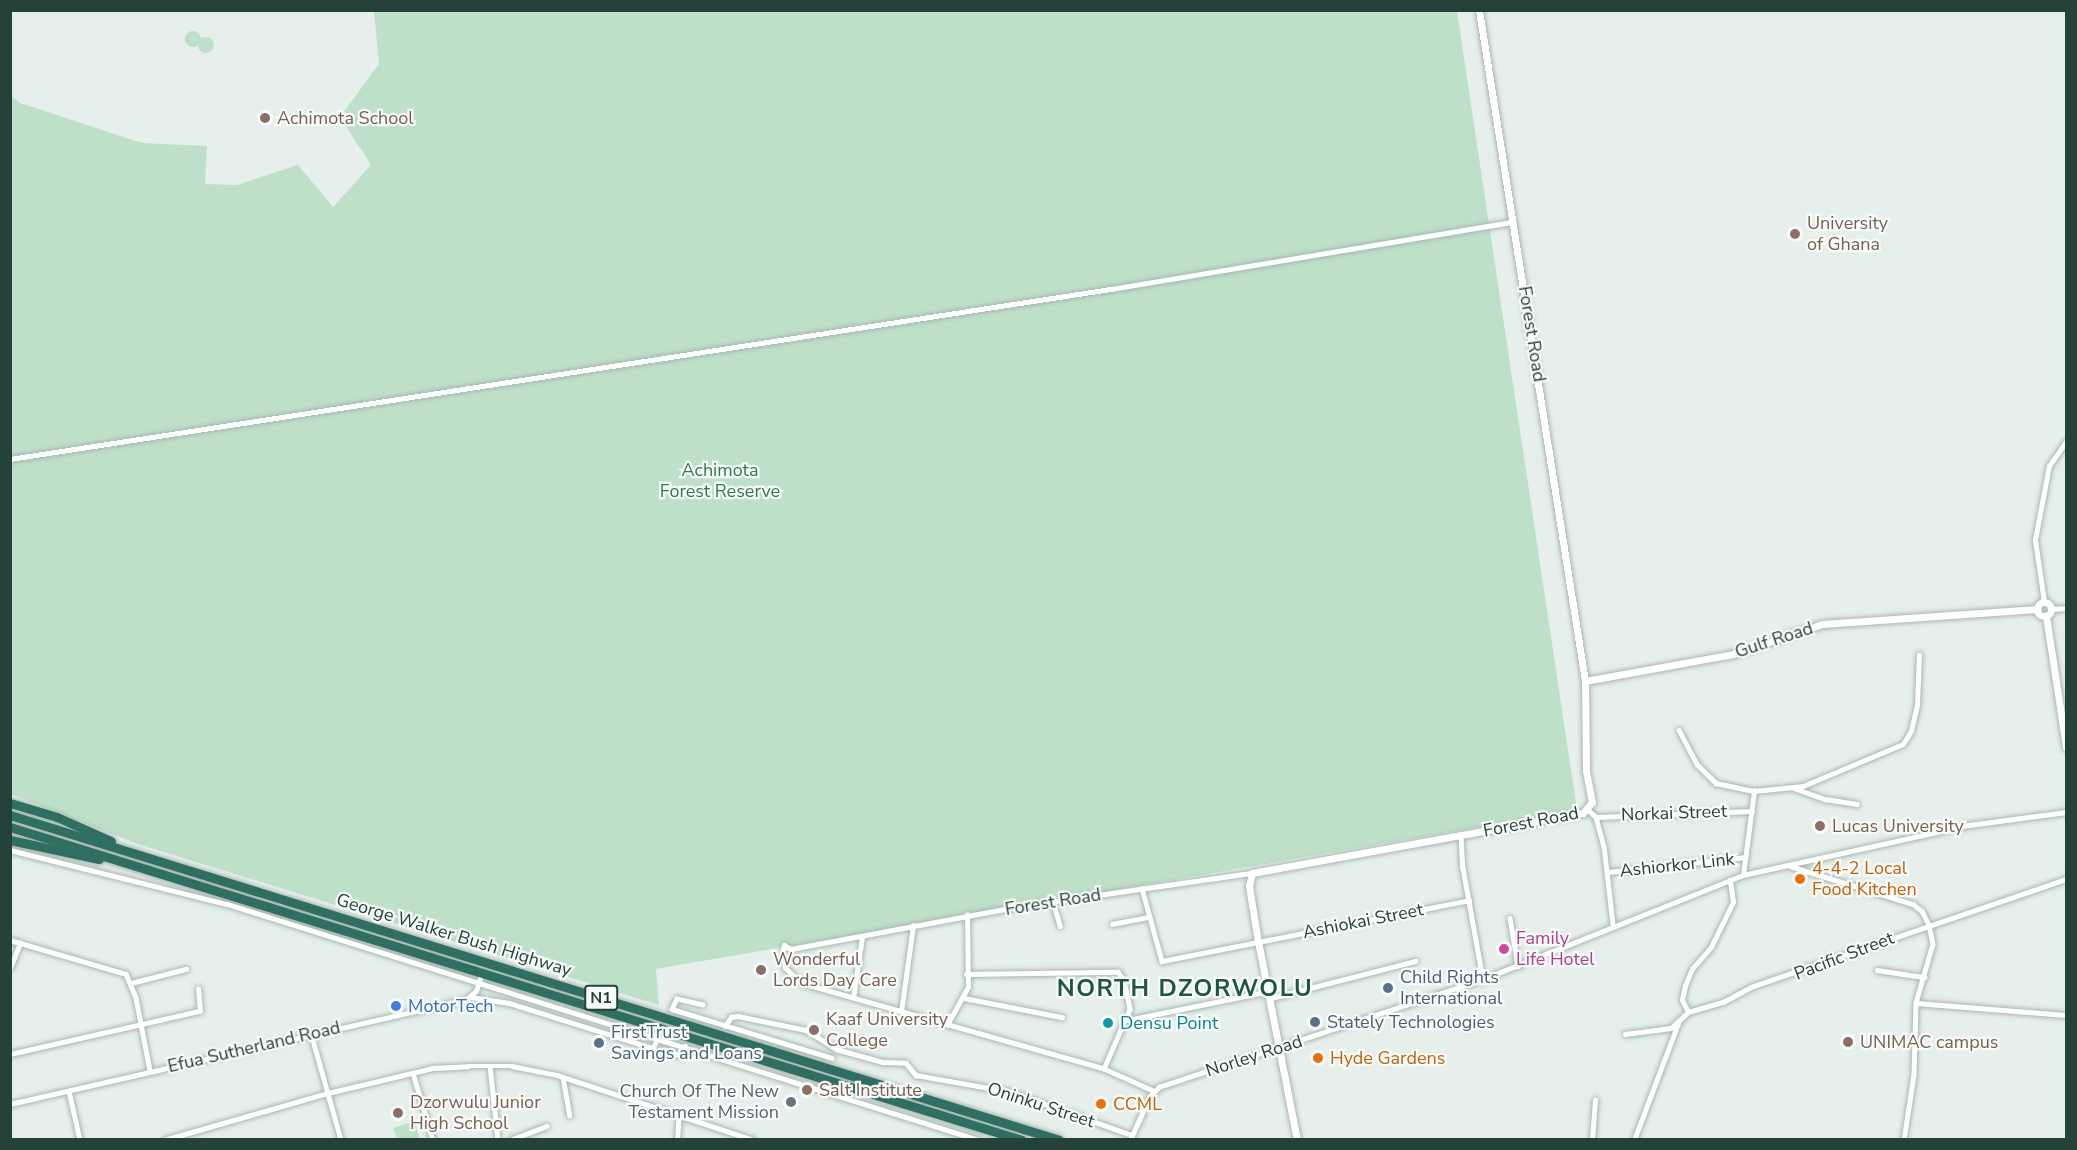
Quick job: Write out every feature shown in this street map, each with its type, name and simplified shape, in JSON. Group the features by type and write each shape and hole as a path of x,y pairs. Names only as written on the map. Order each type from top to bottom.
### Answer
{"highway":[{"path":"10,803 57,817 143,856"},
{"name":"George Walker Bush Highway","path":"10,815 1059,1140"},
{"name":"George Walker Bush Highway","path":"10,827 1022,1140"},
{"path":"10,840 44,850 123,862"}],"main road":[{"name":"Forest Road","path":"1252,873 1588,810 1592,802 1586,771 1585,681 1479,10"},
{"path":"2048,612 2037,609 2044,602 2048,612 2067,747"},
{"name":"Gulf Road","path":"1585,681 1733,654 1822,624 2037,609"},
{"path":"1252,873 1249,886 1258,942 1270,995 1292,1120 1298,1140"},
{"path":"1292,1120 1292,1140"}],"street":[{"path":"10,459 1111,289 1514,222"},
{"path":"2044,602 2035,540 2049,466 2067,442"},
{"path":"2048,612 2067,608"},
{"path":"1679,730 1706,775 1730,788 1754,791 1794,788 1852,768 1903,744 1911,731 1917,704 1919,655"},
{"path":"1794,788 1825,799 1857,804"},
{"path":"1743,875 1754,791"},
{"path":"1588,810 1596,817 1609,872 1613,924"},
{"name":"Norkai Street","path":"1596,817 1752,811"},
{"name":"Norley Road","path":"1154,1091 1483,979 1613,924 1743,875 1969,825 2067,812"},
{"path":"1461,835 1469,900 1483,979"},
{"path":"10,850 186,892 658,1037 979,1140"},
{"name":"Ashiorkor Link","path":"1609,872 1745,857"},
{"path":"1787,866 1912,904 1922,911 1929,925 1933,944 1916,1003 1914,1074 1904,1140"},
{"name":"Forest Road","path":"853,998 796,980 783,961 784,945 791,949 967,915 1252,873"},
{"name":"Pacific Street","path":"1625,1034 1671,1028 1688,1012 1929,925 2067,879"},
{"path":"1688,1012 1682,1000 1685,986 1692,969 1712,947 1733,902 1730,880"},
{"path":"1112,924 1148,917 1142,888"},
{"name":"Ashiokai Street","path":"1148,917 1162,961 1469,900"},
{"path":"1053,902 1060,926"},
{"path":"947,1025 964,998 968,987 966,974 967,915"},
{"path":"1510,918 1518,966"},
{"path":"901,1012 913,926"},
{"path":"862,937 853,998 1104,1069 1154,1091 1131,1137"},
{"path":"10,940 121,971 131,983 150,1071"},
{"path":"10,968 20,943"},
{"path":"1128,1020 1270,995 1414,962"},
{"path":"131,983 186,969"},
{"path":"1877,970 1924,977"},
{"path":"471,997 482,972"},
{"path":"966,974 1118,972 1130,1000 1128,1020 1104,1069"},
{"path":"10,1054 200,1011 198,989"},
{"name":"Efua Sutherland Road","path":"10,1104 471,997 499,1000 652,1048 658,1037"},
{"path":"964,998 1062,1017"},
{"path":"703,1005 677,999 672,1009 831,1058"},
{"path":"1916,1003 2067,1015"},
{"name":"Oninku Street","path":"725,1026 731,1017 738,1016 806,1030 836,1049 883,1062 902,1062 913,1074 933,1079 1011,1092 1131,1137"},
{"path":"1634,1140 1680,1020"},
{"path":"610,1035 614,1024"},
{"path":"310,1033 341,1140"},
{"path":"662,1050 680,1055 685,1046"},
{"path":"829,1069 836,1049"},
{"path":"164,1140 328,1093 449,1066 490,1066 563,1077 679,1113 752,1139"},
{"path":"490,1066 498,1140"},
{"path":"413,1073 433,1140"},
{"path":"563,1077 570,1115"},
{"path":"69,1091 80,1140"},
{"path":"1592,1140 1595,1100"},
{"path":"677,1140 679,1113"},
{"path":"510,1140 546,1126"}],"green space":[{"name":"Achimota Forest Reserve","path":"374,11 1457,11 1577,810 656,969 659,1005 138,844 11,794 11,96 20,103 142,143 207,146 205,184 237,185 298,165 333,207 371,165 340,117 379,64"},
{"path":"190,31 196,31 201,39 199,45 190,47 185,42 185,36"},
{"path":"203,37 209,37 214,45 212,51 203,53 198,48 198,42"},
{"path":"414,1121 420,1139 397,1139 393,1128"}],"place":[{"name":"Achimota School","path":"265,118"},
{"name":"University of Ghana","path":"1795,234"},
{"name":"Lucas University","path":"1820,826"},
{"name":"4-4-2 Local Food Kitchen","path":"1800,879"},
{"name":"Family Life Hotel","path":"1504,949"},
{"name":"Wonderful Lords Day Care","path":"761,970"},
{"name":"Child Rights International","path":"1388,988"},
{"name":"MotorTech","path":"396,1006"},
{"name":"Stately Technologies","path":"1315,1022"},
{"name":"Densu Point","path":"1108,1023"},
{"name":"Kaaf University College","path":"814,1030"},
{"name":"UNIMAC campus","path":"1848,1042"},
{"name":"FirstTrust Savings and Loans","path":"599,1043"},
{"name":"Hyde Gardens","path":"1318,1058"},
{"name":"Salt Institute","path":"807,1090"},
{"name":"Church Of The New Testament Mission","path":"791,1102"},
{"name":"CCML","path":"1101,1104"},
{"name":"Dzorwulu Junior High School","path":"398,1113"}],"district":[{"name":"NORTH DZORWOLU","path":"1185,989"}]}
